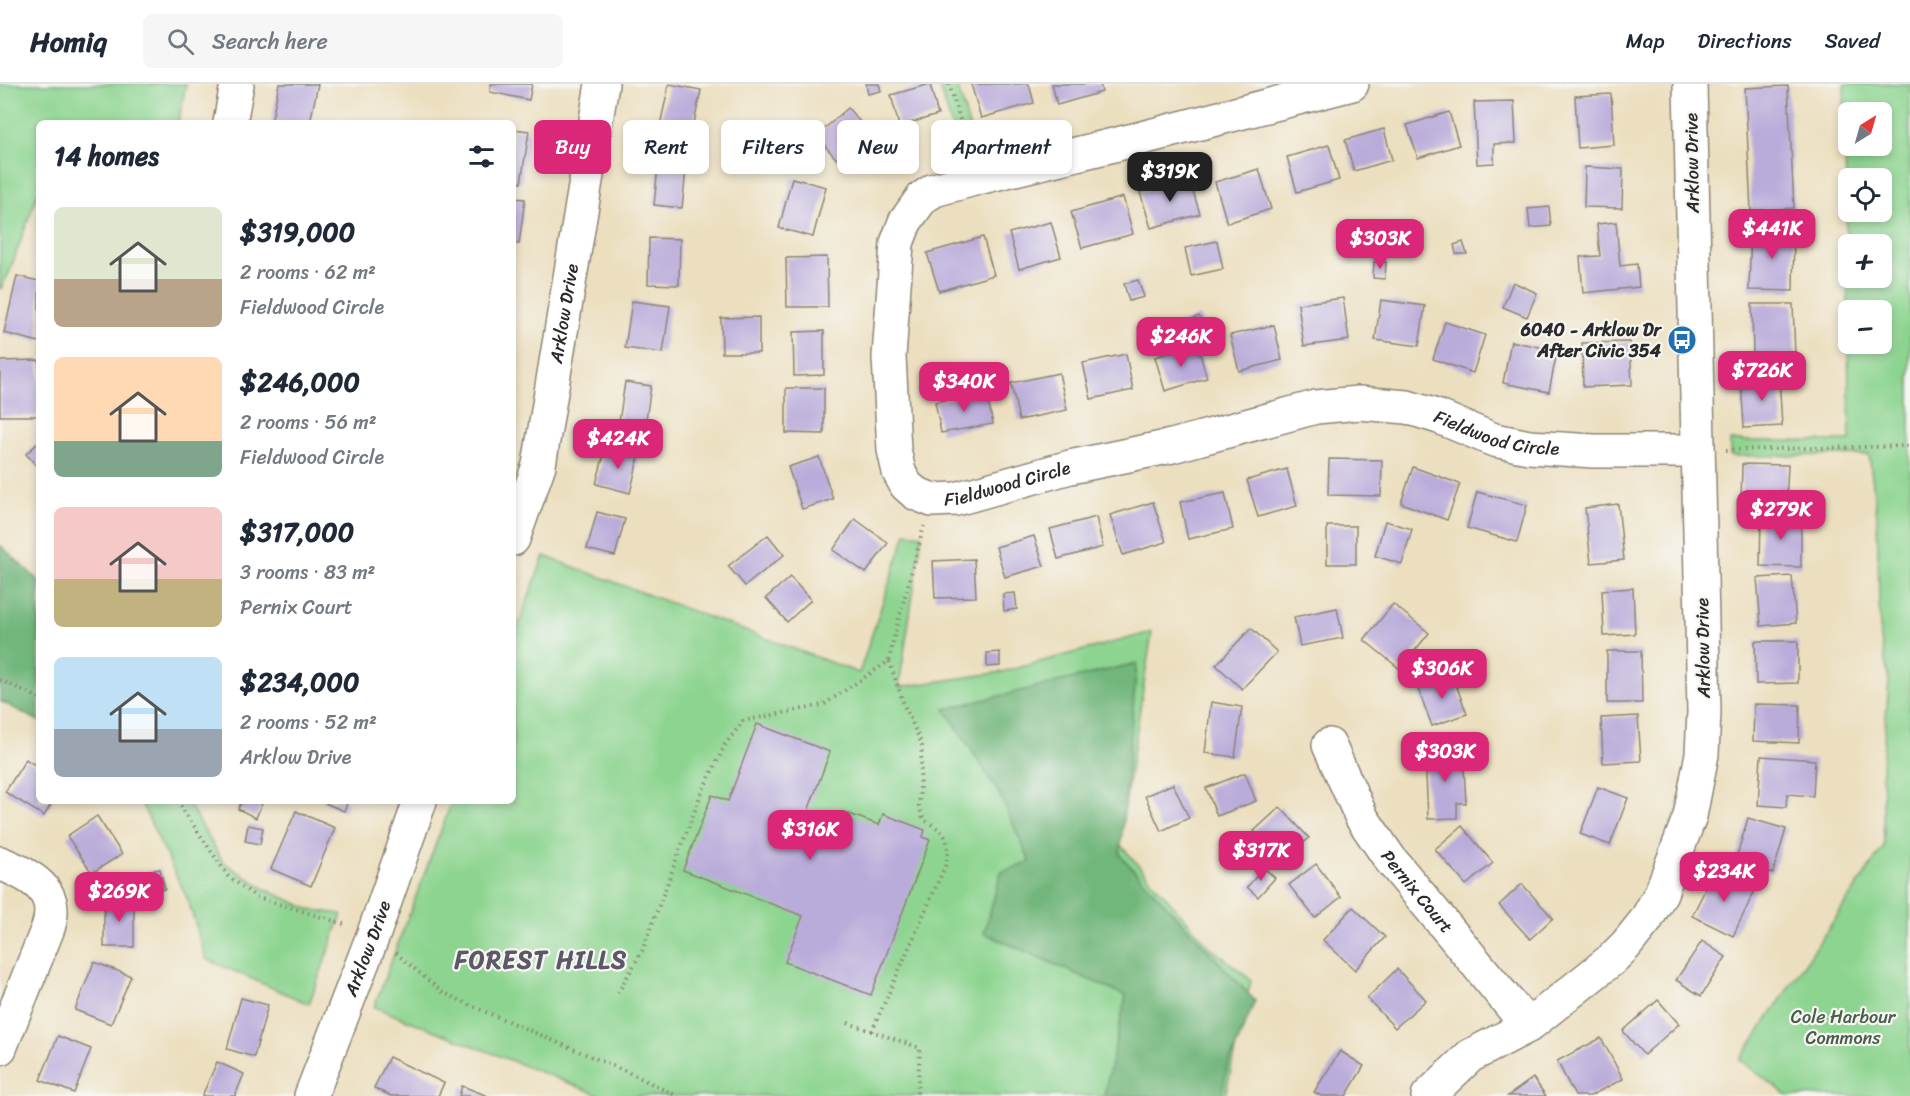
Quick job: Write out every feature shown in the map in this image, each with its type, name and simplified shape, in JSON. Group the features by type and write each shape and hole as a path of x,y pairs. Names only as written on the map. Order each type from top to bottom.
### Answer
{"street":[{"path":"231,120 237,84"},
{"name":"Arklow Drive","path":"516,530 539,465 602,84"},
{"name":"Fieldwood Circle","path":"1352,84 1161,134 978,178 929,193 914,208 905,222 897,243 890,357 894,450 899,472 906,485 915,493 932,500 956,499 1070,467 1172,446 1316,407 1342,404 1379,403 1407,407 1439,417 1494,440 1529,447 1594,451 1698,451"},
{"name":"Arklow Drive","path":"1428,1096 1470,1056 1528,1026 1611,960 1646,920 1661,893 1690,816 1702,754 1704,712 1690,84"},
{"name":"Pernix Court","path":"1329,745 1362,818 1390,859 1528,1026"},
{"name":"Arklow Drive","path":"311,1096 374,933 419,804"},
{"path":"0,863 37,881 47,896 51,910 48,928 0,1048"}],"path":[{"path":"950,84 978,178"},
{"path":"1698,451 1910,446"},
{"path":"872,1031 946,864 949,847 943,831 923,819 920,806 922,746 889,661 932,500"},
{"path":"618,993 642,951 701,794 725,745 743,721 823,705 889,661"},
{"path":"0,680 36,697"},
{"path":"179,804 228,876 256,897 374,933 442,992 479,1010 632,1074 677,1096"},
{"path":"848,1023 920,1048 916,1096"}],"green space":[{"path":"0,84 186,84 179,120 36,120 36,198 9,273 0,290"},
{"path":"939,84 957,84 967,120 950,120"},
{"name":"Cole Harbour Commons","path":"1844,84 1910,84 1910,1096 1788,1096 1740,1060 1884,846 1882,765 1889,681 1880,634 1877,516 1869,455 1730,456 1730,441 1850,441 1848,354 1892,354 1892,300 1848,300 1847,288 1892,288 1892,234 1847,234 1846,222 1892,222 1892,168 1845,168 1845,156 1892,156 1892,102 1844,102"},
{"path":"906,533 922,535 899,687 1002,672 1152,632 1119,843 1209,946 1251,980 1225,1096 602,1096 374,1007 451,804 516,804 516,632 544,556 859,673"},
{"path":"0,545 36,578 36,719 0,701"},
{"path":"1137,663 1120,855 1255,1001 1227,1068 1221,1096 1104,1096 1126,996 984,933 1001,872 1030,862 999,793 945,709"},
{"path":"141,804 189,804 223,862 265,889 311,910 342,914 309,1004 206,959 188,900"}],"building":[{"path":"279,84 318,84 311,120 272,120"},
{"path":"491,84 532,84 529,100 490,92"},
{"path":"669,84 701,90 695,120 661,120"},
{"path":"866,84 879,84 881,91 868,94"},
{"path":"930,84 938,115 919,120 897,120 891,95"},
{"path":"971,84 1029,84 1034,103 981,118"},
{"path":"1052,84 1100,84 1102,92 1057,105"},
{"path":"1788,86 1794,208 1751,211 1745,88"},
{"path":"1611,94 1614,145 1578,148 1575,96"},
{"path":"1514,101 1516,143 1494,144 1494,163 1477,164 1474,102"},
{"path":"848,108 858,120 837,120 837,160 825,146 825,128"},
{"path":"1449,112 1459,145 1418,158 1407,125"},
{"path":"516,129 529,131 521,183 516,182"},
{"path":"1384,129 1392,160 1354,171 1345,140"},
{"path":"1329,145 1339,180 1297,192 1287,157"},
{"path":"1585,167 1623,169 1622,208 1584,207"},
{"path":"1259,169 1271,209 1227,223 1215,182"},
{"path":"657,174 686,174 682,208 654,205"},
{"path":"792,178 826,187 813,237 779,228"},
{"path":"1189,178 1200,214 1151,228 1140,192"},
{"path":"1123,197 1133,234 1082,248 1071,212"},
{"path":"516,198 525,199 519,244 516,244"},
{"path":"1549,207 1551,226 1530,228 1528,209"},
{"path":"1051,222 1061,257 1019,269 1009,233"},
{"path":"1616,222 1620,266 1637,264 1639,287 1583,293 1580,257 1600,256 1597,224"},
{"path":"1751,229 1794,230 1793,291 1749,290"},
{"path":"983,237 994,275 939,291 927,253"},
{"path":"649,238 680,239 679,285 648,284"},
{"path":"1217,241 1223,269 1191,276 1185,248"},
{"path":"1463,242 1467,254 1456,254 1454,245"},
{"path":"827,257 828,307 787,307 786,258"},
{"path":"1374,262 1386,262 1385,279 1373,278"},
{"path":"17,276 36,280 36,341 4,333"},
{"path":"1138,280 1144,297 1129,301 1124,284"},
{"path":"1513,282 1537,293 1527,317 1503,307"},
{"path":"1343,298 1349,340 1304,346 1298,304"},
{"path":"1381,300 1425,306 1419,346 1375,340"},
{"path":"632,301 670,306 663,353 625,348"},
{"path":"1752,304 1793,304 1795,355 1753,356"},
{"path":"1199,316 1207,333 1184,342 1177,325"},
{"path":"759,317 759,353 722,353 721,318"},
{"path":"1445,322 1485,335 1473,373 1433,359"},
{"path":"1274,325 1282,360 1239,371 1230,335"},
{"path":"824,331 824,375 794,376 793,332"},
{"path":"1511,341 1557,351 1549,392 1503,383"},
{"path":"1630,342 1632,385 1583,387 1582,343"},
{"path":"1197,344 1207,378 1165,391 1155,357"},
{"path":"1126,354 1133,390 1091,399 1083,363"},
{"path":"36,360 36,416 0,416 0,361"},
{"path":"1059,373 1067,410 1019,420 1011,383"},
{"path":"1779,376 1782,426 1744,428 1741,378"},
{"path":"625,382 651,386 645,426 619,422"},
{"path":"786,388 824,388 824,434 786,433"},
{"path":"986,392 993,424 941,433 935,402"},
{"path":"36,445 36,465 26,454"},
{"path":"606,447 639,456 630,493 596,484"},
{"path":"819,457 833,499 802,509 788,467"},
{"path":"1329,459 1382,460 1381,496 1328,495"},
{"path":"1742,464 1788,465 1786,505 1741,503"},
{"path":"1413,467 1460,484 1447,520 1401,503"},
{"path":"1287,469 1297,506 1258,517 1247,480"},
{"path":"1477,492 1527,505 1517,542 1467,528"},
{"path":"1225,493 1233,529 1188,539 1180,502"},
{"path":"1153,502 1166,542 1123,555 1110,515"},
{"path":"1618,504 1624,560 1591,563 1585,508"},
{"path":"597,512 625,519 615,556 587,549"},
{"path":"1761,514 1801,515 1801,567 1760,566"},
{"path":"1096,517 1103,547 1058,559 1050,529"},
{"path":"855,519 888,543 866,573 833,550"},
{"path":"1385,521 1412,529 1402,564 1375,556"},
{"path":"1327,526 1356,526 1356,564 1327,564"},
{"path":"768,535 784,555 745,586 728,566"},
{"path":"1034,536 1044,566 1005,577 996,547"},
{"path":"974,559 976,597 935,598 933,561"},
{"path":"1792,576 1796,623 1761,626 1757,578"},
{"path":"790,577 811,600 787,622 766,598"},
{"path":"1633,588 1635,634 1604,636 1602,590"},
{"path":"1015,593 1017,609 1004,611 1003,594"},
{"path":"1393,604 1429,633 1400,669 1364,640"},
{"path":"1337,608 1343,638 1300,646 1294,617"},
{"path":"1251,628 1277,652 1242,689 1216,665"},
{"path":"1755,641 1798,641 1798,683 1756,684"},
{"path":"1607,651 1641,651 1642,703 1607,703"},
{"path":"1000,652 1000,666 987,667 987,653"},
{"path":"1452,674 1467,714 1432,726 1417,686"},
{"path":"1211,702 1242,707 1235,757 1205,753"},
{"path":"1754,704 1800,705 1799,743 1753,741"},
{"path":"1638,716 1641,761 1603,763 1601,718"},
{"path":"757,724 830,752 804,822 835,834 844,812 879,825 883,814 925,830 923,837 930,840 871,995 785,962 803,916 683,870 712,795 728,801"},
{"path":"1463,750 1466,803 1457,803 1457,818 1428,819 1425,752"},
{"path":"1761,756 1815,760 1813,796 1787,794 1786,807 1758,805"},
{"path":"26,759 36,766 36,804 51,804 44,816 5,792"},
{"path":"1245,773 1256,801 1217,816 1206,788"},
{"path":"1173,784 1189,818 1161,831 1145,796"},
{"path":"1598,787 1628,798 1610,845 1580,834"},
{"path":"240,804 262,804 256,818 238,809"},
{"path":"327,804 347,804 344,811"},
{"path":"1280,807 1309,838 1283,862 1254,831"},
{"path":"296,811 335,828 311,886 271,869"},
{"path":"97,816 122,854 92,873 67,836"},
{"path":"1748,818 1786,829 1773,873 1735,862"},
{"path":"248,825 263,828 260,844 245,841"},
{"path":"1462,826 1493,863 1466,885 1435,849"},
{"path":"1316,864 1341,897 1315,918 1289,885"},
{"path":"1264,868 1275,878 1258,897 1247,887"},
{"path":"160,869 165,889 140,895 136,874"},
{"path":"1715,870 1755,890 1733,936 1692,916"},
{"path":"1522,884 1553,918 1530,939 1499,905"},
{"path":"104,899 134,899 134,947 104,947"},
{"path":"1353,907 1385,937 1355,970 1323,940"},
{"path":"1702,941 1726,957 1701,996 1676,980"},
{"path":"94,962 131,976 111,1024 75,1010"},
{"path":"1397,969 1426,1000 1395,1028 1367,998"},
{"path":"241,998 268,1005 254,1057 227,1049"},
{"path":"1658,1000 1679,1024 1644,1055 1623,1031"},
{"path":"58,1036 91,1049 74,1093 40,1080"},
{"path":"1601,1038 1623,1079 1590,1096 1575,1096 1557,1061"},
{"path":"1340,1051 1364,1066 1346,1096 1321,1096 1314,1092"},
{"path":"389,1057 444,1083 438,1096 391,1096 374,1088"},
{"path":"217,1062 244,1074 235,1096 202,1096"},
{"path":"1533,1078 1546,1096 1508,1096"},
{"path":"462,1086 488,1096 459,1096"}],"place":[{"name":"6040 - Arklow Dr After Civic 354","path":"1682,340"}],"district":[{"name":"FOREST HILLS","path":"541,960"}]}
